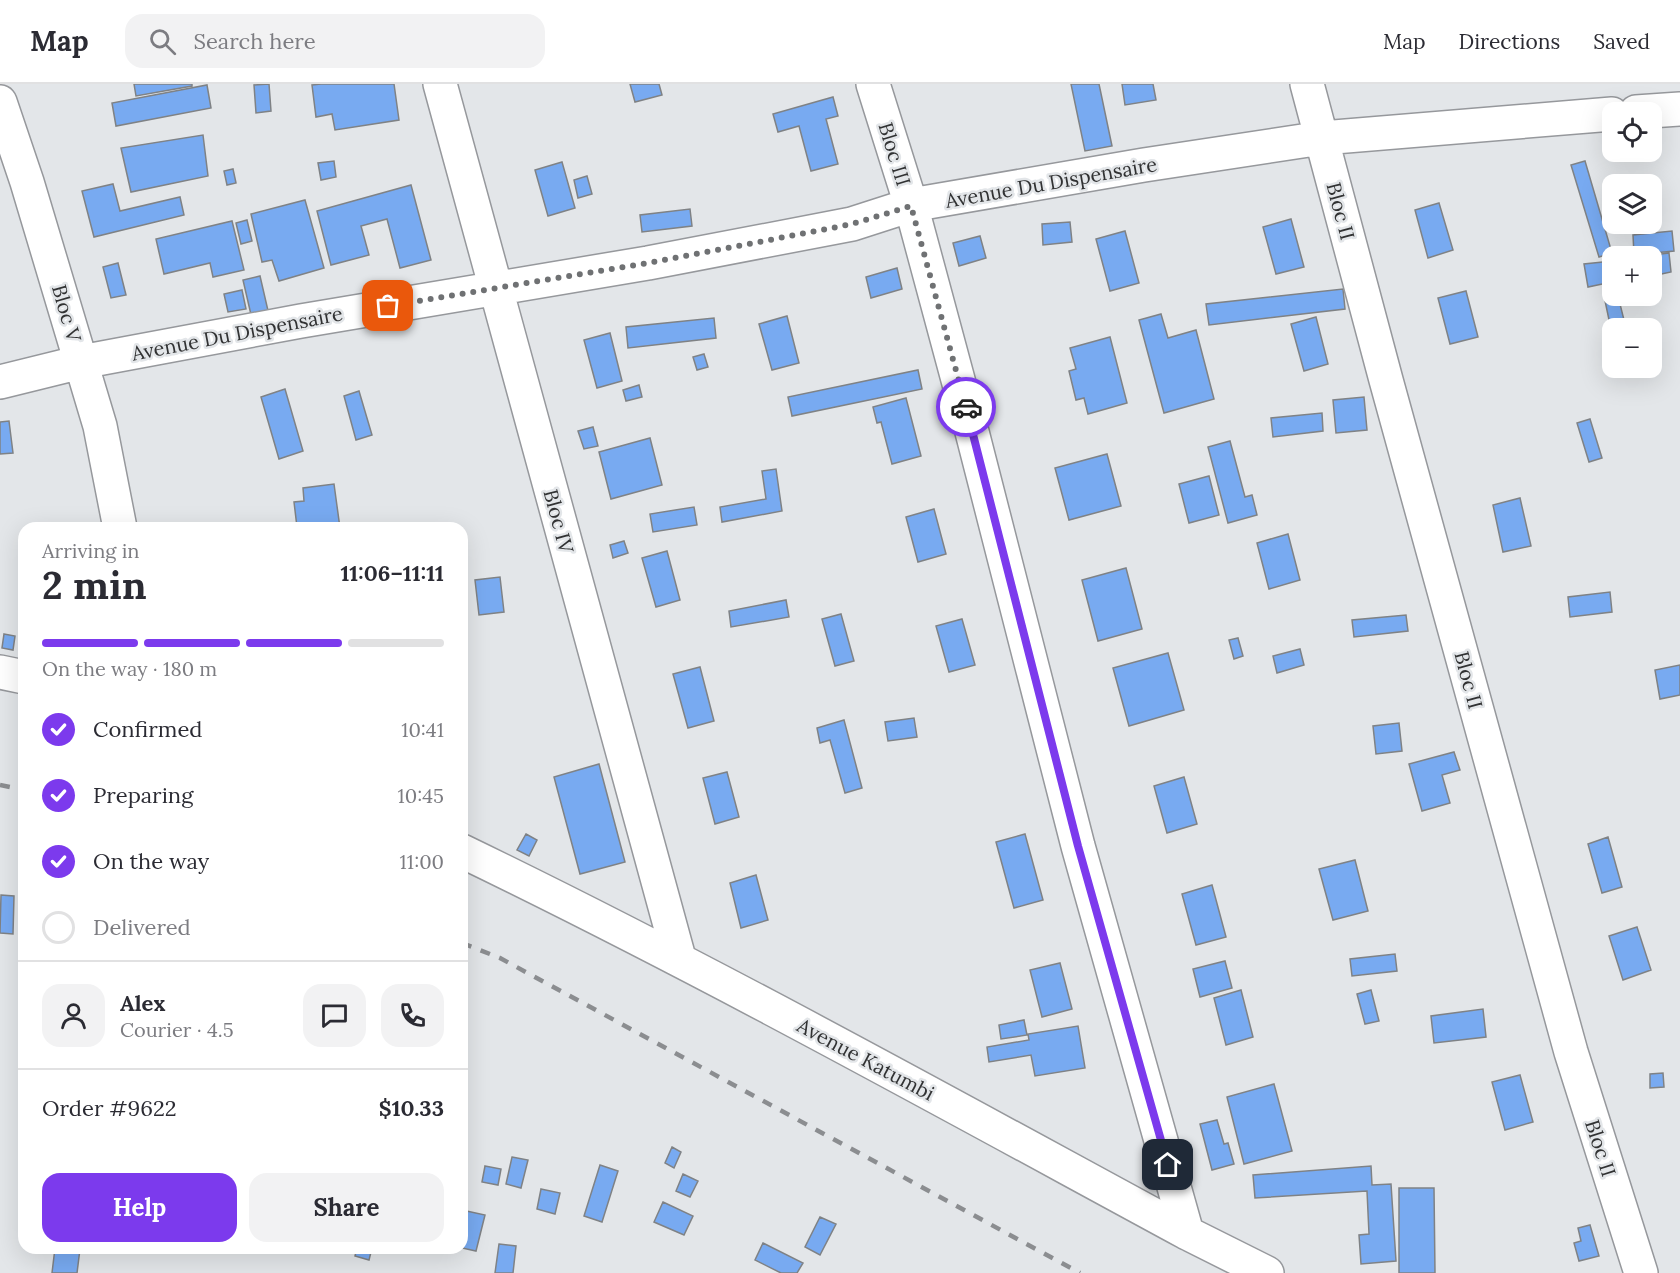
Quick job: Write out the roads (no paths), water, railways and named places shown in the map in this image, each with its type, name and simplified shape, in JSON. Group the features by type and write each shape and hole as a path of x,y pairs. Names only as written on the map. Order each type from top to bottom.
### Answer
{"street":[{"name":"Bloc IV","path":"440,84 679,958"},
{"name":"Bloc III","path":"873,84 911,206 971,428 1078,846 1187,1233"},
{"name":"Bloc II","path":"1307,84 1571,1052 1641,1273"},
{"name":"Bloc V","path":"0,102 30,193 100,426 119,522"},
{"path":"1662,110 1680,109"},
{"name":"Avenue Du Dispensaire","path":"0,382 81,363 301,321 648,263 852,224 911,206 1156,164 1322,138 1602,115"},
{"path":"0,672 18,676"},
{"name":"Avenue Katumbi","path":"468,854 679,958 1187,1233 1267,1273"}],"railway":[{"path":"0,785 18,789"},
{"path":"468,945 500,958 1080,1273"}]}
